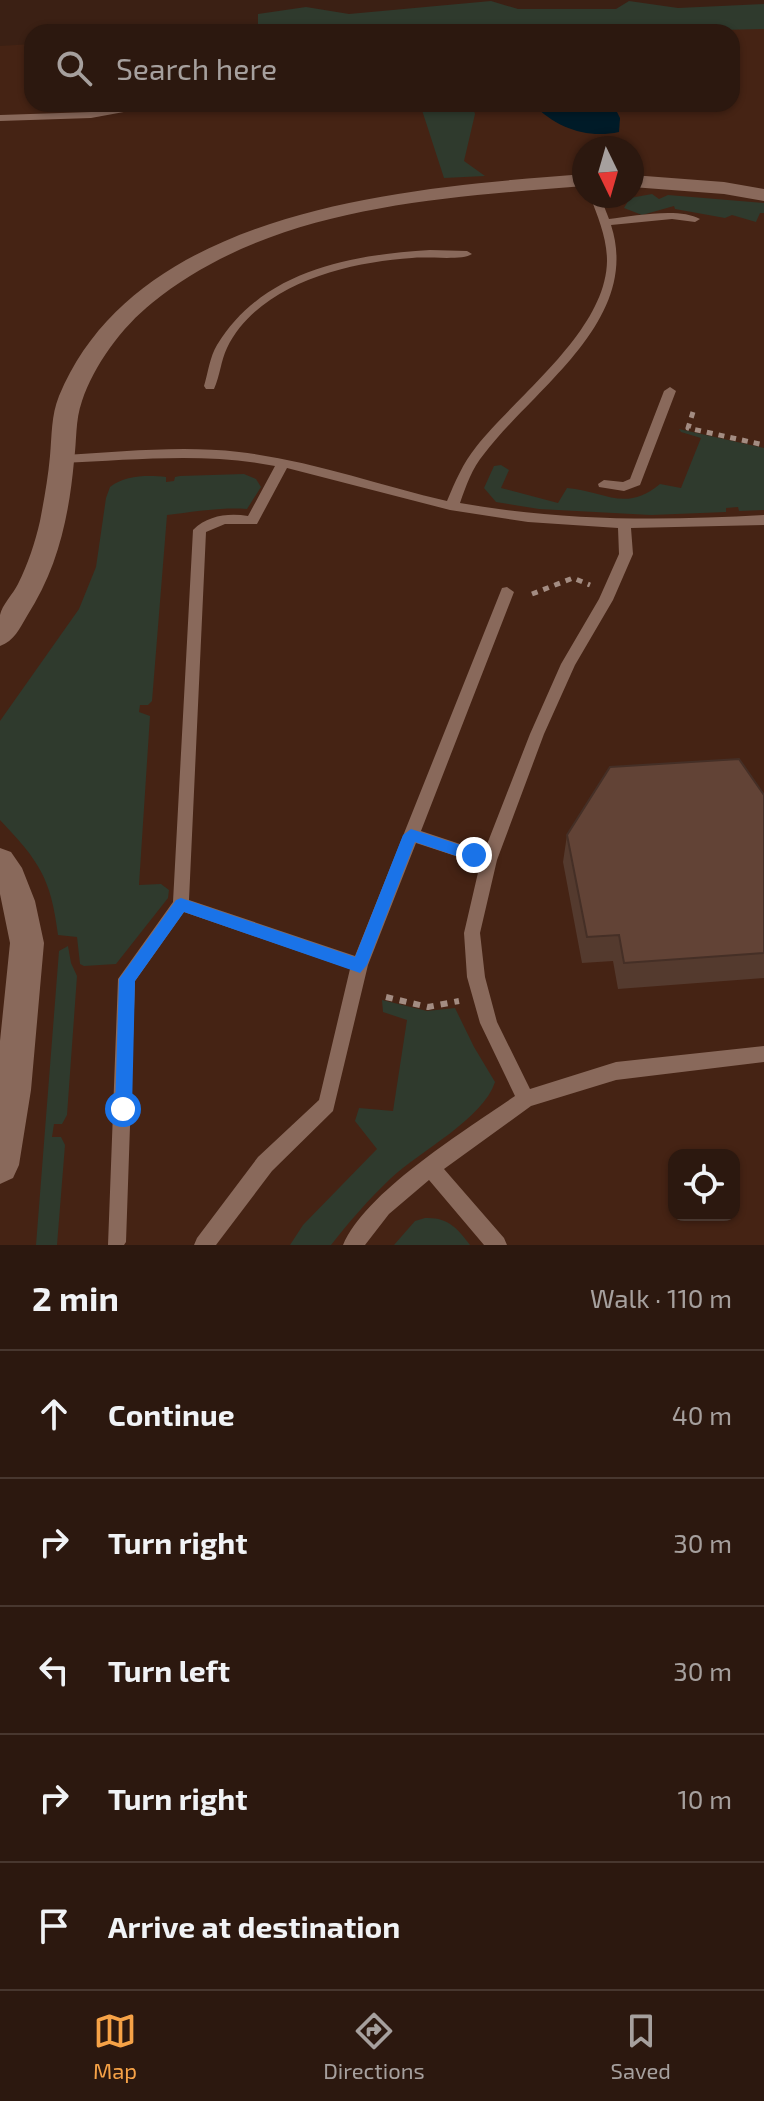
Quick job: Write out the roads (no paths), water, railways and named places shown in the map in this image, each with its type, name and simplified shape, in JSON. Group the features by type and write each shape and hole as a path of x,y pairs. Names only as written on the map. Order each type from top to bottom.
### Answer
{"street":[{"path":"0,635 33,583 50,532 66,412 83,371 119,323 145,297 188,268 239,243 292,224 423,197 572,181"},
{"path":"644,182 724,188 764,195"},
{"path":"0,862 6,868 19,901 27,943 13,1090 0,1165"}],"lane":[{"path":"52,116 53,112"},
{"path":"0,118 107,112"},
{"path":"452,506 478,452 539,386 589,325 609,283 613,266 600,208"},
{"path":"605,222 672,216 695,219"},
{"path":"210,386 217,355 234,326 248,311 286,285 334,267 403,252 467,254"},
{"path":"604,484 624,487 635,482 670,391"},
{"path":"62,459 202,454 239,456 452,506 533,519 624,524 764,520"},
{"path":"116,1242 127,979 181,904 200,530 213,521 234,517 252,521 283,464"},
{"path":"526,1099 489,1023 476,977 472,933 489,860 537,734 568,664 610,592 626,554 624,524"},
{"path":"204,1245 265,1164 327,1105 360,965 507,592"},
{"path":"411,835 489,860"},
{"path":"181,904 360,965"},
{"path":"353,1245 382,1207 430,1167 526,1099 616,1071 764,1054"},
{"path":"430,1167 497,1245"}],"water":[{"path":"542,112 617,112 619,132 584,133"}]}
